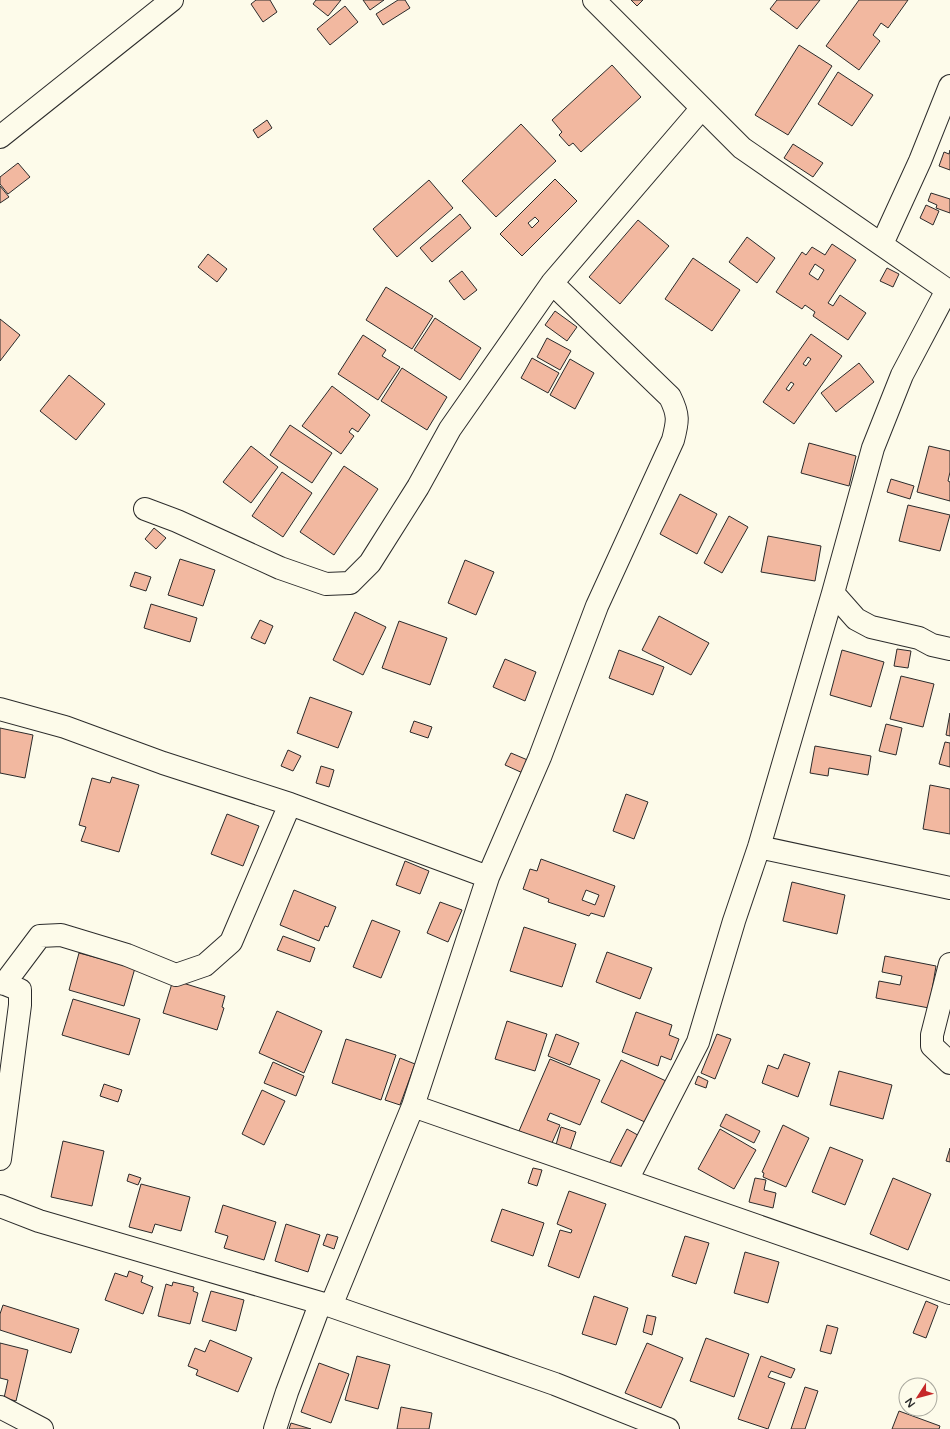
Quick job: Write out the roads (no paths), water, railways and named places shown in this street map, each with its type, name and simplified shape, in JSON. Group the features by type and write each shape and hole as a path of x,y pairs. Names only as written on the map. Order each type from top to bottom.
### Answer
{"street":[{"path":"0,136 172,0"},
{"path":"594,0 742,148 948,291 902,375 873,448 833,593 759,847 734,921 698,1042 627,1180"},
{"path":"882,244 920,161 950,86"},
{"path":"145,509 177,521 280,568 326,584 350,583 370,563 418,487 450,429 552,283 702,108"},
{"path":"275,1429 287,1392 413,1106 488,878 540,757 597,606 673,440 677,425 677,412 670,397 552,283"},
{"path":"833,593 856,620 871,627 913,637 932,645 950,649"},
{"path":"0,709 65,727 162,763 290,804 488,878"},
{"path":"0,1159 20,1005 20,990 2,983 40,936 61,935 127,955 176,974 205,965 231,942 290,804"},
{"path":"759,847 950,888"},
{"path":"950,964 932,1046 950,1063"},
{"path":"413,1106 950,1293"},
{"path":"0,1206 39,1221 326,1305 555,1384 668,1429"},
{"path":"0,1407 42,1429"}]}
